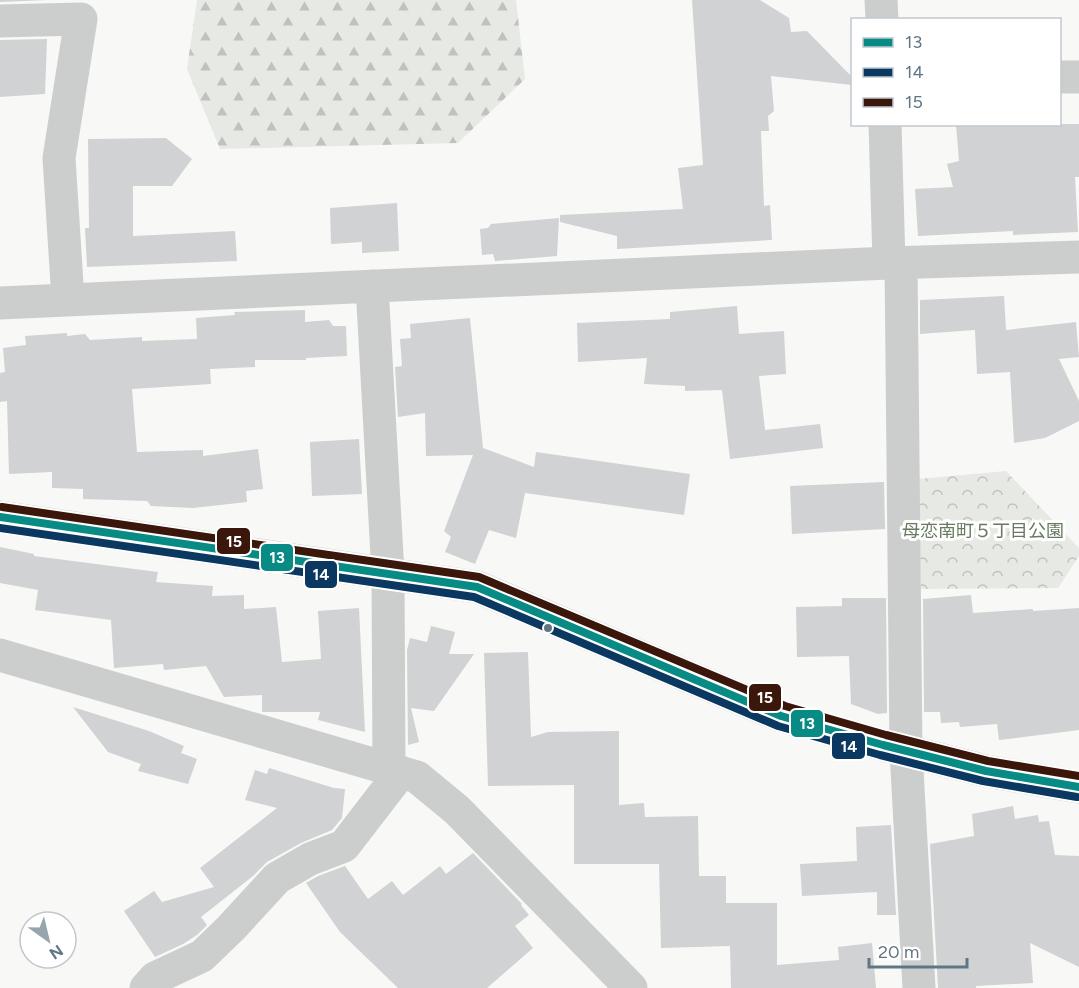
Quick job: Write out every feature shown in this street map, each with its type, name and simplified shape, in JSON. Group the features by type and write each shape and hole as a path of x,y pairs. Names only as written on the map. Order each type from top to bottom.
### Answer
{"street":[{"path":"881,0 882,18"},
{"path":"0,21 81,19 59,158 68,300"},
{"path":"1061,77 1079,76"},
{"path":"885,126 895,263 906,751 919,988"},
{"path":"0,303 895,263 1079,257"},
{"path":"146,988 155,978 202,956 277,878 310,859 344,846 395,770 388,574 372,286"},
{"path":"0,516 477,587 781,716 986,771 1079,787"},
{"path":"0,655 417,777 457,810 615,983"}],"green space":[{"path":"197,0 516,0 525,79 458,143 220,149 187,69"},
{"name":"母恋南町５丁目公園","path":"1006,471 1079,548 1079,556 1058,588 921,589 918,479"}],"building":[{"path":"0,0 48,0 0,2"},
{"path":"692,0 760,0 789,18 791,32 807,31 851,76 851,85 771,76 774,111 768,116 769,131 761,131 764,206 770,205 772,240 617,249 617,236 560,222 560,215 683,209 678,168 703,165"},
{"path":"47,39 45,94 0,97 0,40"},
{"path":"1079,124 1079,177 1075,177 1078,232 1013,235 1013,231 918,236 915,189 953,187 947,164 959,161 956,126"},
{"path":"166,138 192,159 172,186 133,186 133,236 235,231 237,261 87,267 85,228 89,228 88,139"},
{"path":"397,203 399,251 362,253 362,242 331,244 330,208"},
{"path":"559,218 557,256 495,261 493,254 482,255 480,229 488,228 491,224"},
{"path":"1004,296 1006,330 1076,322 1079,357 1059,359 1079,401 1079,421 1045,438 1014,443 1010,372 977,374 975,330 920,334 920,300"},
{"path":"737,306 739,334 784,331 786,374 759,376 765,430 820,424 823,448 730,459 722,390 685,391 685,386 644,384 647,358 578,362 577,323 670,319 670,312"},
{"path":"305,310 305,322 329,320 333,326 346,326 347,356 306,358 306,360 255,360 255,367 210,369 211,384 132,389 137,452 203,450 203,456 258,449 263,489 246,491 247,502 193,508 151,506 147,501 83,499 83,489 52,488 52,472 9,474 7,401 0,402 0,373 5,372 3,348 26,345 25,336 67,333 67,336 85,334 90,340 142,337 142,341 197,339 196,318 235,315 234,312"},
{"path":"470,318 483,448 534,467 536,452 690,474 684,515 525,493 516,538 489,530 475,564 445,552 451,537 444,531 473,455 426,456 425,413 398,417 395,367 402,366 400,339 411,338 410,324"},
{"path":"359,439 362,494 312,496 310,442"},
{"path":"884,482 885,529 792,534 790,486"},
{"path":"0,547 34,554 34,556 158,572 156,582 213,586 212,596 244,595 244,609 276,607 282,662 321,659 318,611 359,608 365,732 318,720 320,712 262,712 262,695 224,697 206,666 164,670 163,664 114,668 111,620 35,610 38,590 0,583"},
{"path":"971,595 973,613 1079,608 1079,730 999,740 997,724 960,727 959,722 941,723 940,712 924,712 923,599"},
{"path":"842,598 886,598 887,713 878,714 851,704 849,656 797,657 796,607 842,606"},
{"path":"431,626 455,632 449,654 474,654 434,711 411,708 419,742 408,745 407,650 410,638 427,642"},
{"path":"528,652 531,737 548,732 619,731 619,805 644,803 645,817 698,816 699,876 726,876 726,903 777,903 777,965 839,960 838,947 872,943 876,988 731,988 730,946 661,948 659,864 574,864 574,785 488,786 484,653"},
{"path":"73,707 149,731 184,746 181,753 197,759 188,784 138,771 141,764 108,752"},
{"path":"269,768 334,788 345,789 342,818 332,830 301,843 267,862 201,917 207,925 197,935 155,957 124,911 154,891 162,902 214,887 200,868 277,808 245,800 255,770 267,774"},
{"path":"1013,806 1015,819 1038,815 1039,822 1049,821 1055,855 1079,856 1079,967 1030,943 1033,983 976,986 976,988 938,988 930,844 974,836 972,814"},
{"path":"891,825 896,915 877,915 877,892 802,896 800,864 857,861 856,827"},
{"path":"473,853 522,904 529,915 515,926 533,948 487,988 398,988 340,932 306,883 345,866 368,899 392,881 403,895 440,866 446,874"}],"transit line":[{"name":"15","path":"2,507 479,577 785,706 988,761 1079,776"},
{"name":"13","path":"0,517 477,587 781,716 986,771 1079,787"},
{"name":"14","path":"0,528 474,597 778,726 983,781 1077,797"}]}
